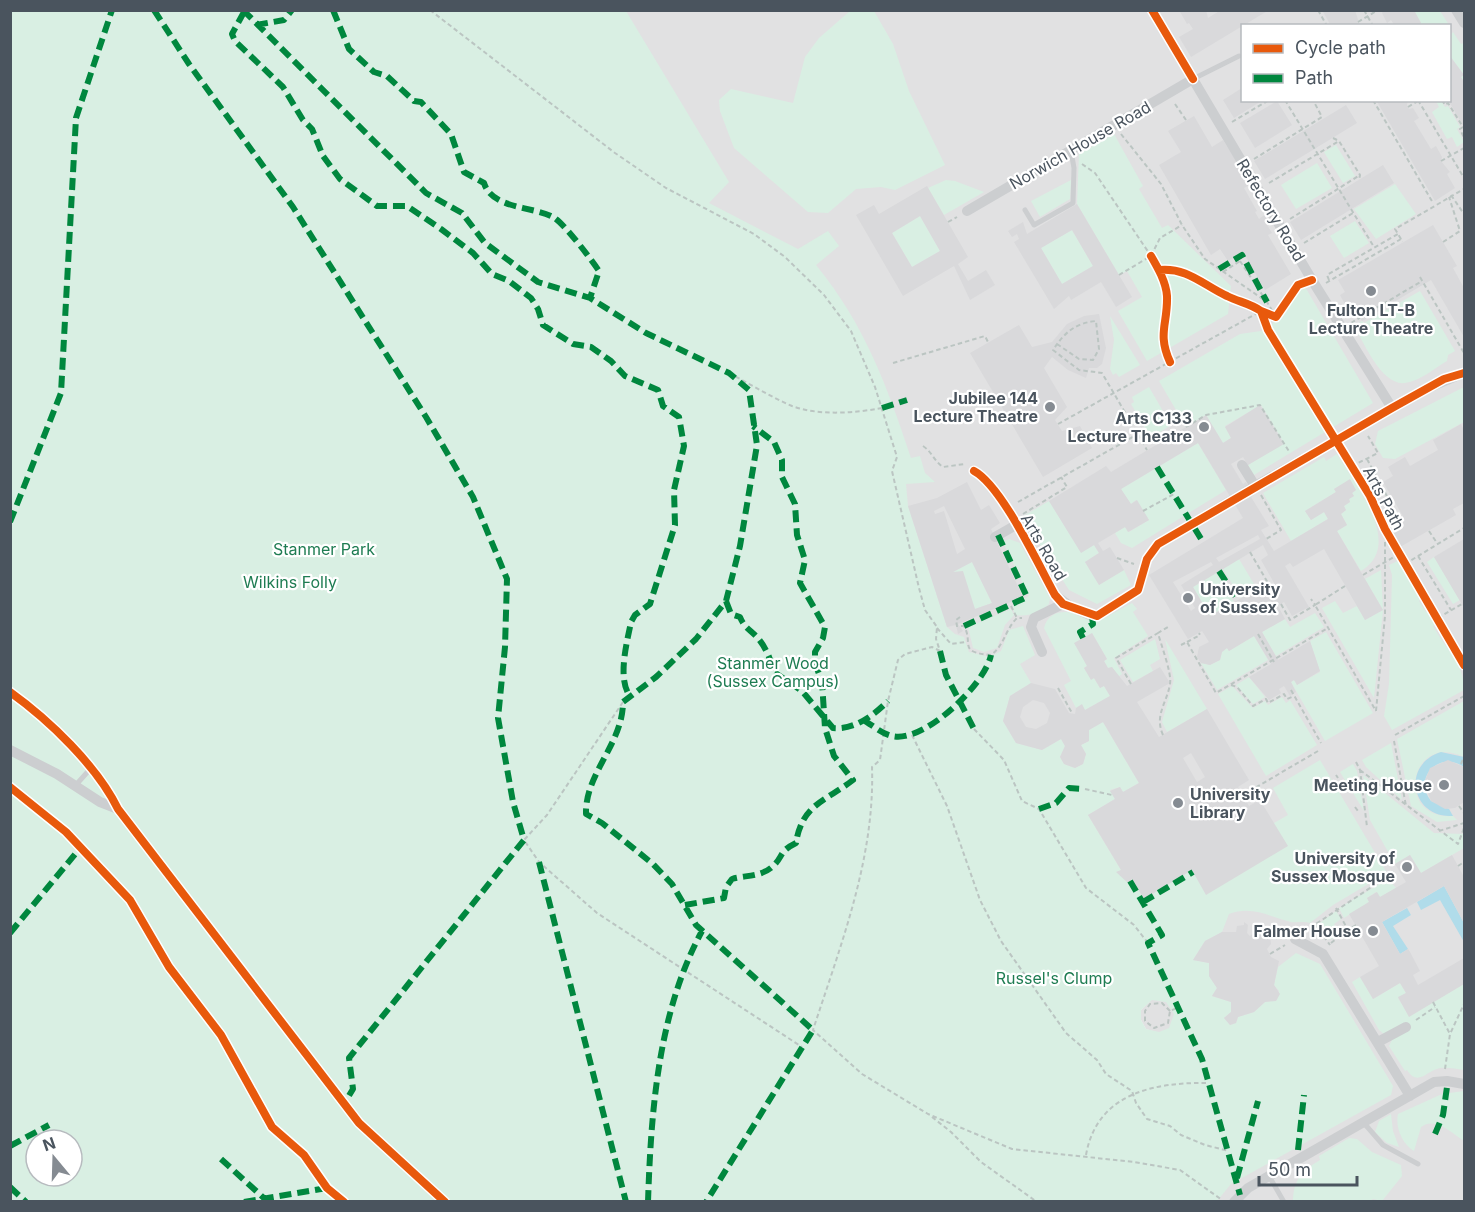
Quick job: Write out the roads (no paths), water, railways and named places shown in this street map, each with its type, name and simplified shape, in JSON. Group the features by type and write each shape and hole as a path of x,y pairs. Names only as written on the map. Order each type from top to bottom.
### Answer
{"street":[{"name":"Refectory Road","path":"1152,10 1312,280 1392,408"},
{"path":"1456,10 1464,23"},
{"name":"Norwich House Road","path":"963,213 1193,79"},
{"path":"1242,465 1256,490 1362,424 1444,379 1464,373"},
{"name":"Arts Road","path":"971,467 988,484 1006,509 1055,595 1063,604 1097,616 1133,594 1141,584 1150,553 1158,544 1232,500"},
{"name":"Arts Road","path":"995,537 1015,523"},
{"name":"Arts Road","path":"1042,652 1031,627 1034,618 1063,604"},
{"path":"10,692 38,715 91,768 110,792 118,809 359,1123 444,1202"},
{"path":"10,750 100,802 118,809"},
{"path":"1295,939 1323,954 1410,1096"},
{"path":"1378,1042 1406,1027"},
{"path":"1234,1202 1248,1188 1434,1082 1447,1081 1464,1084"}],"lane":[{"path":"1193,79 1239,56"},
{"path":"1025,210 1034,225 1073,203 1071,151"},
{"path":"75,786 91,768"},
{"path":"1363,1122 1383,1145 1418,1164"},
{"path":"1269,1176 1284,1202"}],"water":[{"path":"1441,752 1464,757 1464,767 1455,763 1438,764 1427,775 1426,792 1431,801 1449,809 1453,816 1439,815 1428,809 1420,800 1416,790 1416,779 1420,768 1428,759"},
{"path":"1444,886 1464,923 1464,942 1440,900 1421,910 1417,902"},
{"path":"1407,908 1411,915 1393,926 1408,949 1400,954 1382,922"}],"tunnel":[{"path":"1232,500 1250,489"}],"place":[{"name":"Fulton LT-B Lecture Theatre","path":"1371,291"},
{"name":"Jubilee 144 Lecture Theatre","path":"1050,407"},
{"name":"Arts C133 Lecture Theatre","path":"1204,427"},
{"name":"University of Sussex","path":"1188,598"},
{"name":"Meeting House","path":"1444,785"},
{"name":"University Library","path":"1178,803"},
{"name":"University of Sussex Mosque","path":"1407,867"},
{"name":"Falmer House","path":"1373,931"}],"park label":[{"name":"Stanmer Park","path":"324,549"},
{"name":"Wilkins Folly","path":"290,582"},
{"name":"Stanmer Wood (Sussex Campus)","path":"773,672"},
{"name":"Russel's Clump","path":"1054,978"}]}
